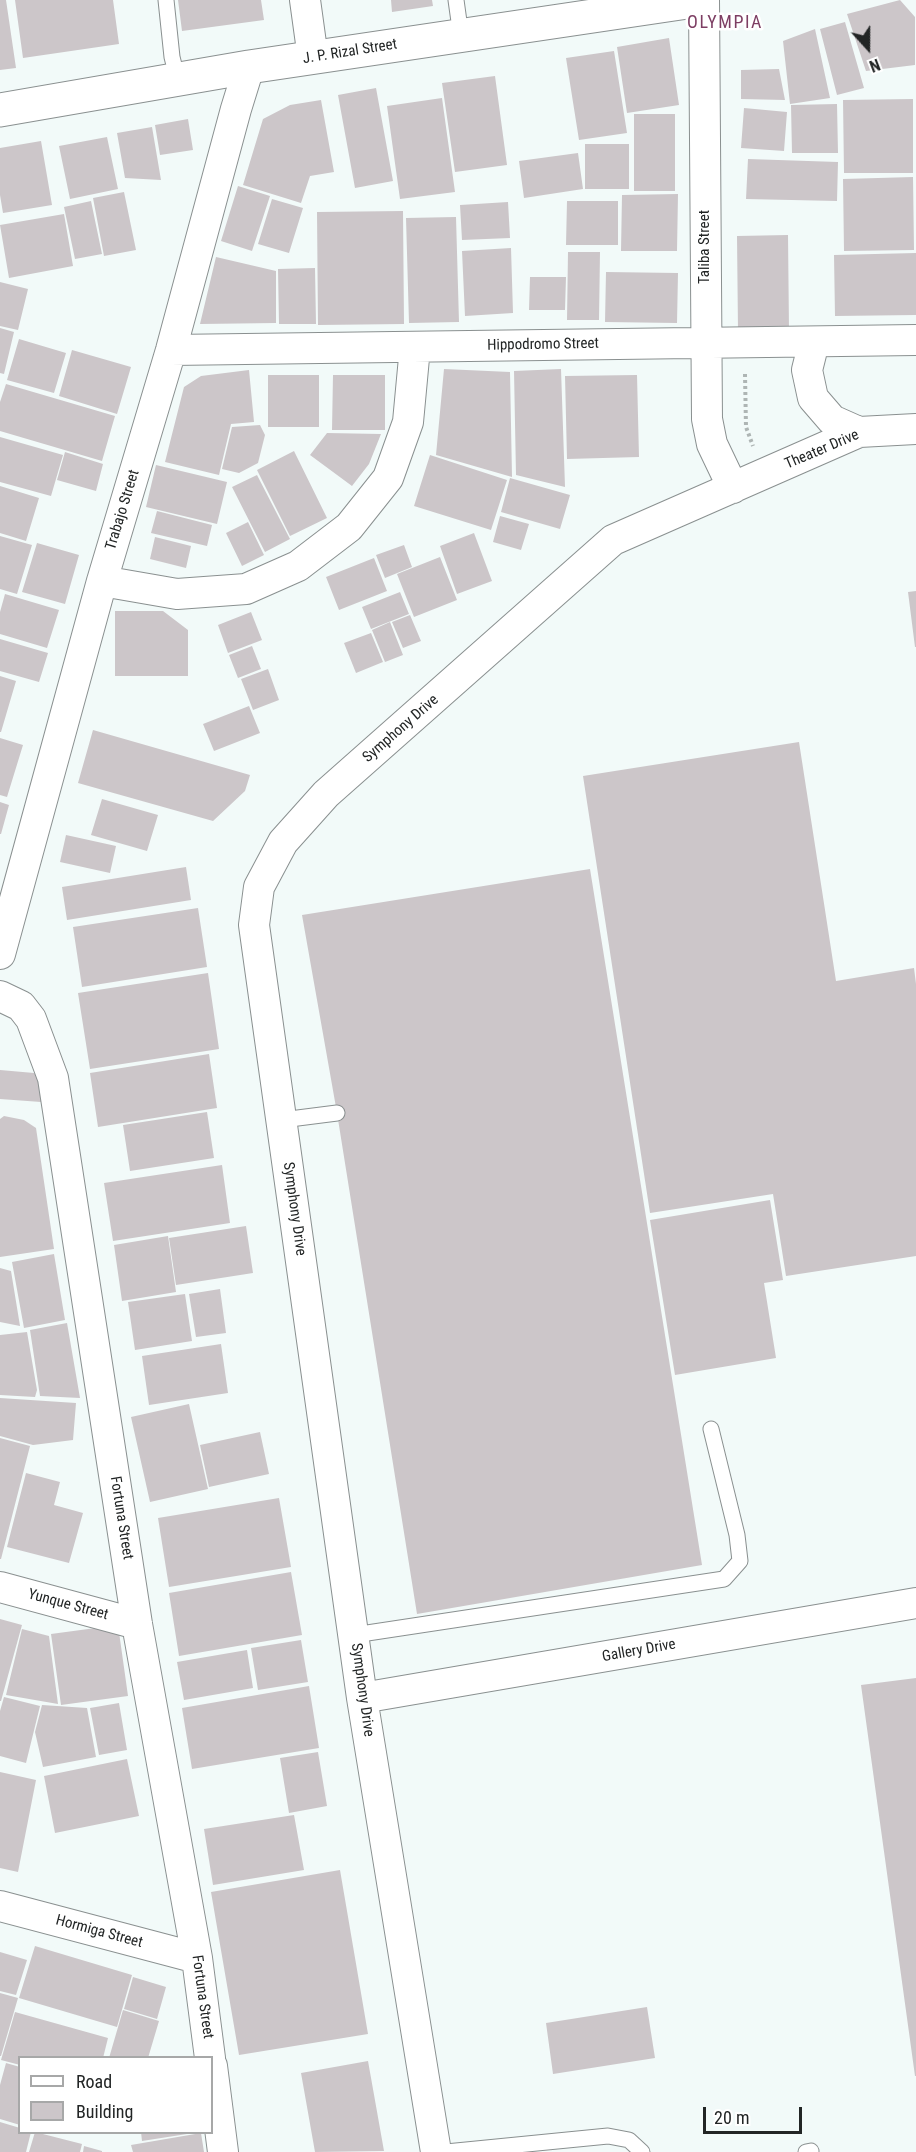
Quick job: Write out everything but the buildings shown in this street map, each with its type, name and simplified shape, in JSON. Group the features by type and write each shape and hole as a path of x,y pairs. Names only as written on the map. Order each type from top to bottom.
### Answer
{"main road":[{"name":"J. P. Rizal Street","path":"0,110 249,67 703,0"}],"street":[{"path":"305,0 313,58"},
{"name":"Taliba Street","path":"703,0 707,419 712,444 733,488"},
{"name":"Trabajo Street","path":"0,954 102,580 171,350 249,67"},
{"name":"Hippodromo Street","path":"171,350 916,340"},
{"path":"814,342 807,370 813,398 832,420 859,432"},
{"path":"102,580 177,594 246,589 298,566 349,528 388,478 408,422 415,347"},
{"name":"Theater Drive","path":"733,488 859,432 916,429"},
{"name":"Symphony Drive","path":"436,2152 362,1698 254,925 259,886 283,842 326,794 613,540 733,488"},
{"name":"Fortuna Street","path":"0,996 21,1006 31,1019 53,1078 137,1623 197,1958 210,2056"},
{"name":"Yunque Street","path":"0,1587 137,1623"},
{"name":"Gallery Drive","path":"362,1698 916,1603"},
{"name":"Hormiga Street","path":"0,1906 197,1958"},
{"path":"213,2074 223,2152"}],"lane":[{"path":"166,0 172,57 178,81"},
{"path":"456,0 461,36"},
{"path":"282,1120 337,1113"},
{"path":"354,1635 724,1579 740,1561 737,1535 711,1429"},
{"path":"446,2152 608,2136 629,2140 642,2152"},
{"path":"806,2152 811,2151"}],"path":[{"path":"745,343 746,427 764,474"}],"district":[{"name":"OLYMPIA","path":"725,23"}]}
